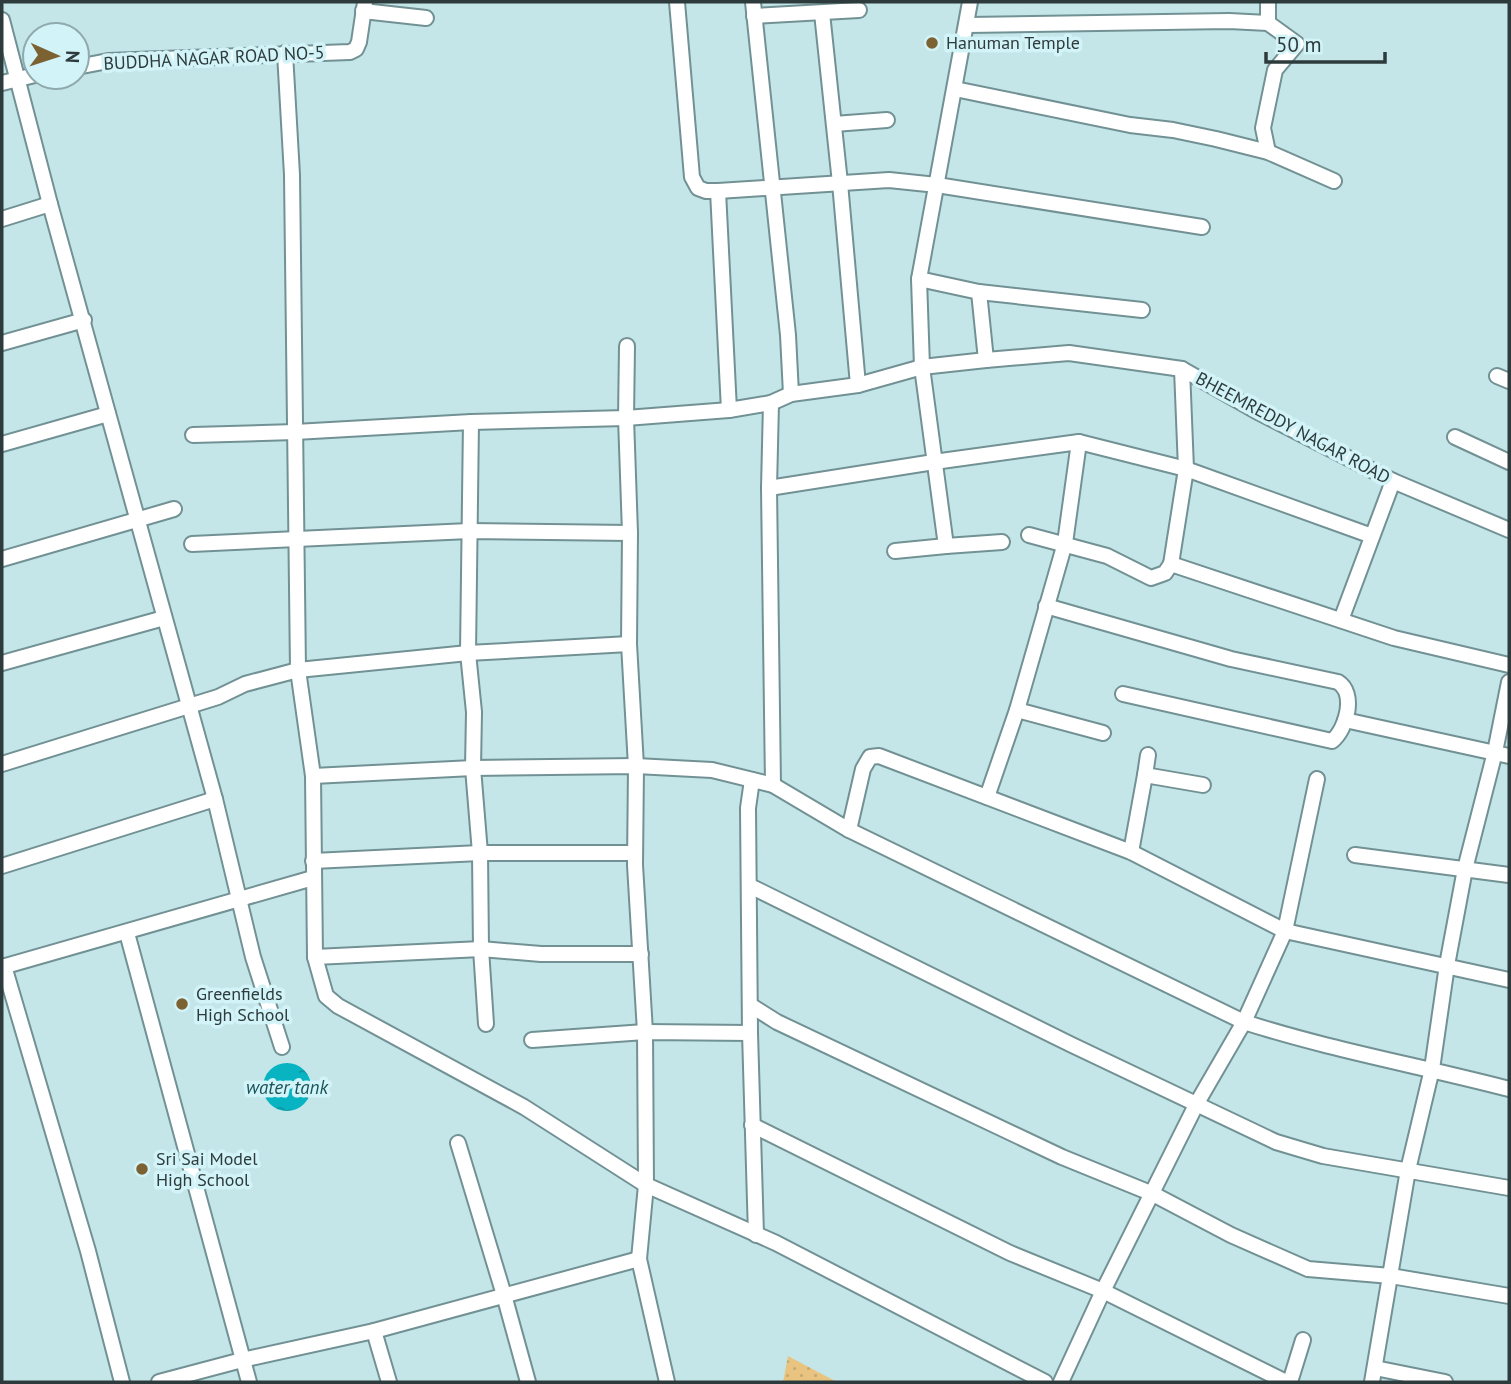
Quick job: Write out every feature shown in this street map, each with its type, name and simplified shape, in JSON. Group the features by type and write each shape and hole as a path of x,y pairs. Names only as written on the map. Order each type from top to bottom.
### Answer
{"street":[{"path":"677,2 692,177 698,188 718,191 889,180 937,185 1202,227"},
{"path":"946,546 922,368 919,279 968,25 970,2"},
{"path":"1268,2 1268,23"},
{"path":"364,6 426,18"},
{"name":"BUDDHA NAGAR ROAD NO-5","path":"91,64 108,61 351,52 359,42 364,6"},
{"path":"791,394 788,335 754,9 822,13 859,10"},
{"path":"822,13 858,385"},
{"path":"2,20 187,706 215,799 253,957 282,1047"},
{"path":"968,25 1229,21 1268,23 1297,44 1275,70 1262,128 1268,152"},
{"path":"285,53 292,175 298,670 313,776 316,957 326,996 338,1006 524,1107 646,1185 755,1235 1045,1382"},
{"path":"2,83 21,77"},
{"path":"955,89 1130,125 1173,130 1268,152 1334,181"},
{"path":"834,124 887,120"},
{"path":"718,191 729,410"},
{"path":"2,219 50,204"},
{"path":"919,279 979,292 1142,310"},
{"path":"979,292 986,360"},
{"path":"2,343 84,320"},
{"path":"627,346 629,644 636,766 635,853 645,1032 646,1185 639,1259 667,1382"},
{"name":"BHEEMREDDY NAGAR ROAD","path":"193,435 626,418 729,410 772,403 791,394 858,385 922,368 1069,353 1182,369 1256,411 1393,481 1509,530"},
{"path":"1029,535 1107,556 1151,578 1165,573 1171,564 1186,469 1182,369"},
{"path":"772,403 769,488 773,785"},
{"path":"2,444 108,414"},
{"path":"471,422 468,653 474,712 473,768 480,853 481,949 486,1024"},
{"path":"1455,438 1509,462"},
{"path":"986,797 1017,710 1065,543 1079,442"},
{"path":"769,488 1079,442 1186,469 1372,536"},
{"path":"1341,620 1393,481"},
{"path":"2,559 174,509"},
{"path":"192,544 469,531 630,533"},
{"path":"895,551 1002,542"},
{"path":"1171,564 1394,638 1509,665"},
{"path":"1046,606 1231,659 1338,682 1345,686 1348,692 1345,720 1336,738 1326,741 1123,694"},
{"path":"2,663 164,618"},
{"path":"2,765 218,697 245,684 298,670 468,653 629,644"},
{"path":"1445,1382 1373,1375 1408,1170 1432,1069 1447,965 1465,869 1502,754 1509,682"},
{"path":"1017,710 1103,733"},
{"path":"1345,720 1502,754"},
{"path":"1131,852 1148,755"},
{"path":"849,830 863,769 870,757 879,756 1131,852 1285,931 1509,980"},
{"path":"313,776 473,768 636,766 712,770 773,785 849,830 1244,1021 1289,1036 1509,1089"},
{"path":"1145,775 1203,785"},
{"path":"1061,1382 1102,1291 1197,1103 1244,1021 1285,931 1317,779"},
{"path":"752,780 748,808 755,1235"},
{"path":"2,866 215,799"},
{"path":"313,861 480,853 635,853"},
{"path":"1355,855 1509,875"},
{"path":"122,1382 88,1251 3,967 313,878"},
{"path":"750,886 1276,1142 1323,1156 1509,1188"},
{"path":"127,933 249,1382"},
{"path":"316,957 481,949 541,954 641,954"},
{"path":"750,1005 777,1022 1037,1145 1153,1194 1231,1235 1308,1269 1391,1276 1509,1296"},
{"path":"532,1040 645,1032 750,1032"},
{"path":"752,1125 1010,1253 1102,1291 1288,1382 1303,1340"},
{"path":"457,1143 505,1295 528,1382"},
{"path":"159,1382 242,1360 374,1331 639,1259"},
{"path":"374,1331 389,1382"}],"shaded area":[{"path":"788,1356 837,1382 783,1382"}],"water":[{"name":"water tank","path":"287,1063 304,1070 311,1087 304,1104 287,1111 270,1104 263,1087 270,1070"}],"place":[{"name":"Hanuman Temple","path":"932,43"},
{"name":"Greenfields High School","path":"182,1004"},
{"name":"Sri Sai Model High School","path":"142,1169"}]}
